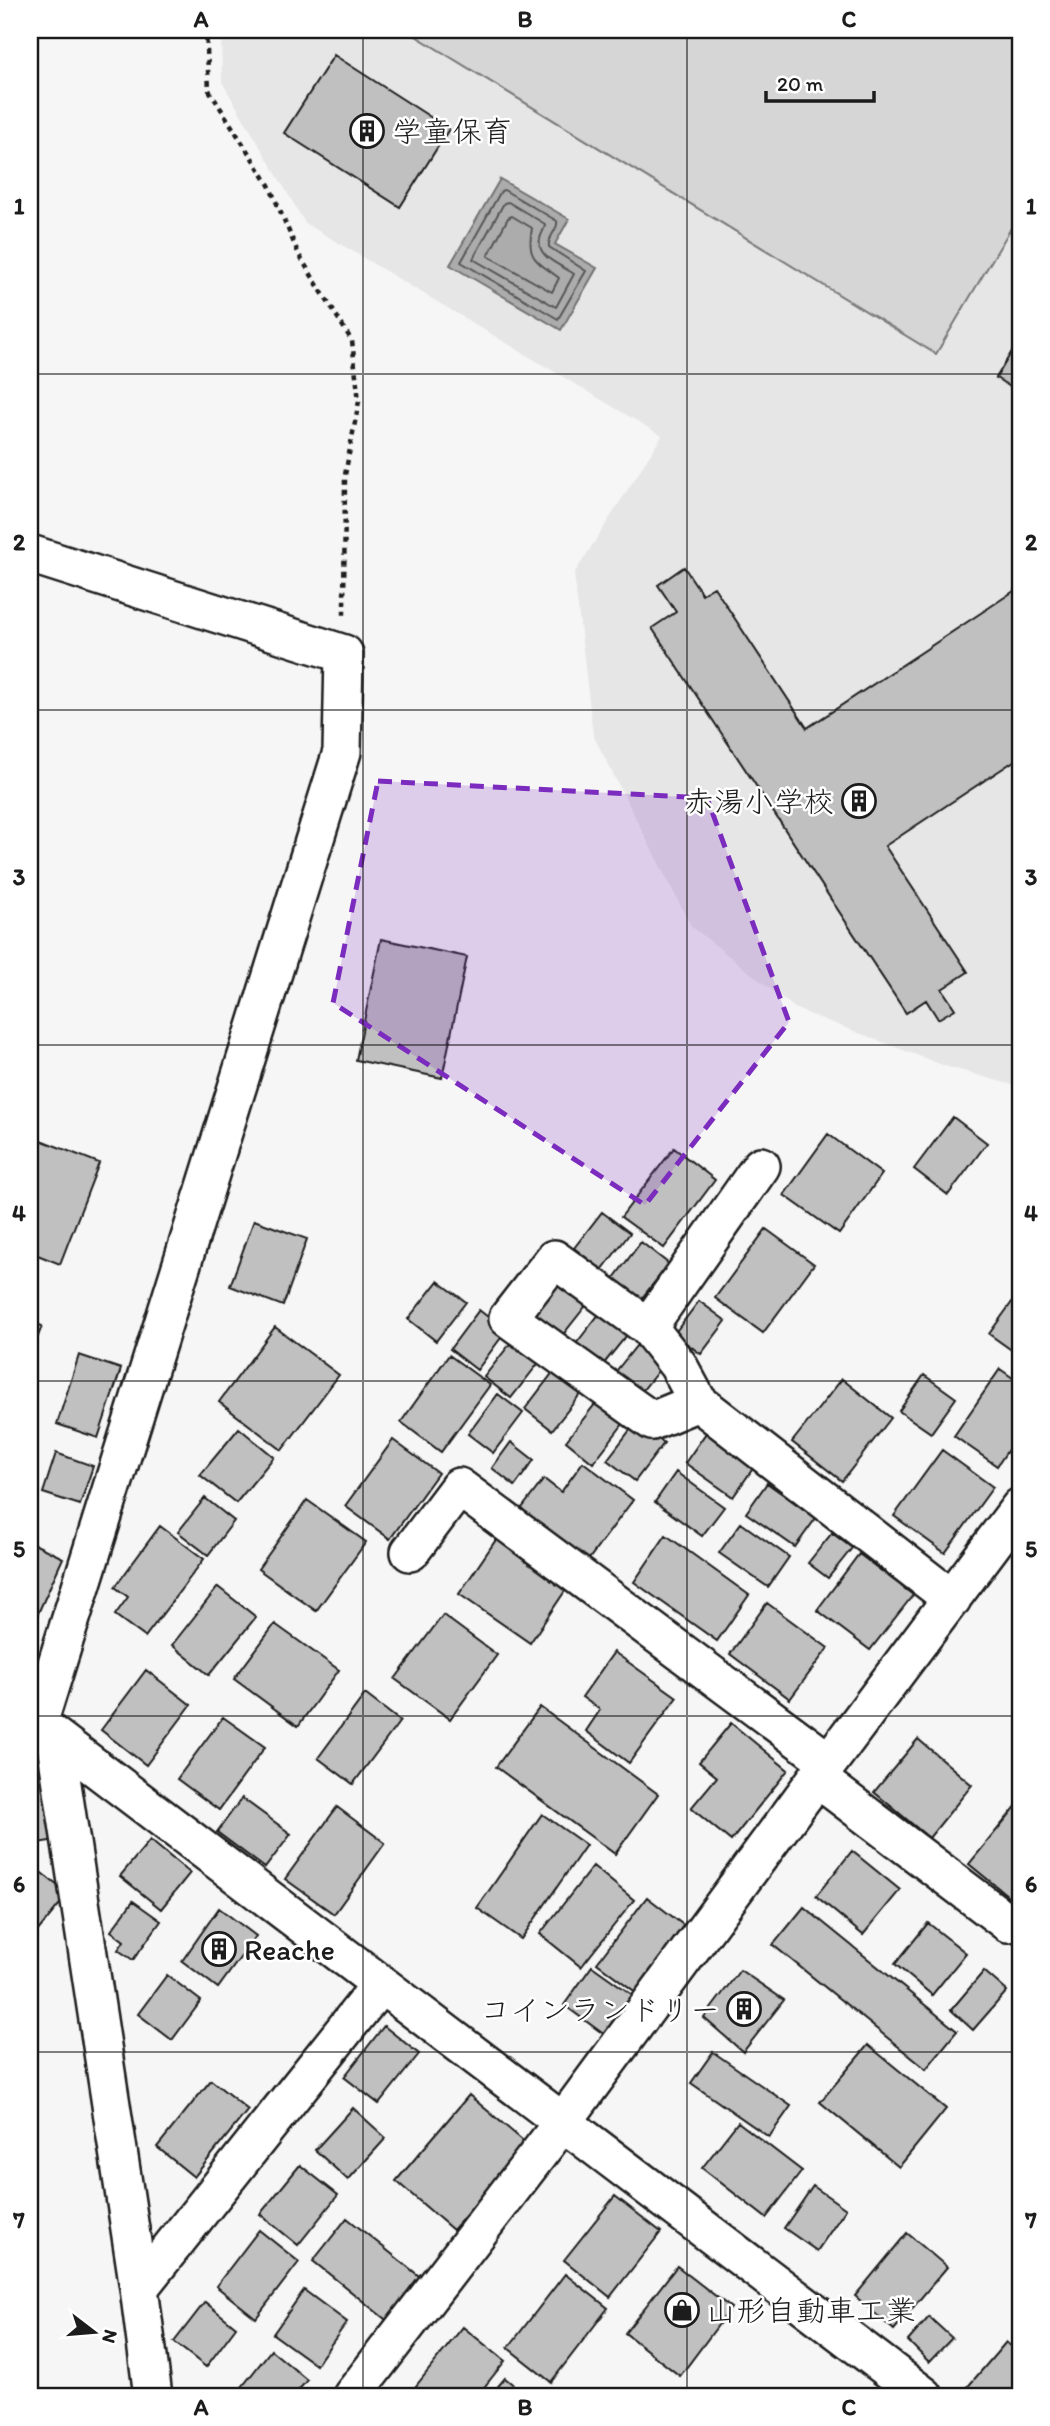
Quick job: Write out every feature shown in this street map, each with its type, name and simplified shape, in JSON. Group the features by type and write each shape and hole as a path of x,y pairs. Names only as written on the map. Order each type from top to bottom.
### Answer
{"street":[{"path":"30,554 344,654 342,752 41,1727 139,2288 153,2396"},
{"path":"648,1327 761,1166"},
{"path":"698,1402 652,1421 508,1318 554,1259 648,1327 678,1365 698,1402 952,1599"},
{"path":"410,1552 459,1487 823,1770 1008,1923 1020,1921"},
{"path":"352,2396 563,2122 1020,1507"},
{"path":"41,1727 924,2396"},
{"path":"139,2288 381,1984"}],"path":[{"path":"206,30 209,90 269,185 299,255 352,341 359,401 345,475 344,654"}],"highlighted area":[{"path":"378,781 707,798 789,1022 645,1205 333,1003"}],"shaded area":[{"path":"221,30 1020,30 1020,1087 945,1066 796,1009 691,926 593,735 574,574 662,436 305,223 222,82"},
{"path":"406,30 1020,30 1020,213 936,354"}],"water":[{"path":"500,179 569,219 555,244 597,268 561,330 450,265"}],"building":[{"name":"学童保育","path":"334,55 449,129 400,207 284,133"},
{"path":"1020,338 1020,393 996,378"},
{"name":"赤湯小学校","path":"684,567 702,594 714,587 807,728 1020,587 1020,757 885,846 968,972 942,989 955,1009 938,1019 926,1000 906,1013 652,628 676,612 658,585"},
{"path":"381,939 467,957 442,1078 356,1060"},
{"path":"953,1117 987,1143 948,1195 914,1169"},
{"path":"828,1134 882,1174 839,1234 784,1195"},
{"path":"38,1139 99,1163 60,1264 30,1252 30,1161"},
{"path":"674,1148 715,1180 664,1248 621,1217"},
{"path":"602,1212 630,1233 602,1270 574,1248"},
{"path":"254,1220 307,1239 283,1306 230,1286"},
{"path":"766,1229 814,1264 763,1333 715,1298"},
{"path":"641,1242 669,1264 641,1299 614,1278"},
{"path":"438,1281 466,1302 436,1341 408,1319"},
{"path":"560,1281 588,1303 561,1337 533,1315"},
{"path":"1020,1291 1020,1356 989,1334"},
{"path":"699,1301 726,1321 701,1354 674,1334"},
{"path":"479,1310 506,1331 477,1370 450,1349"},
{"path":"600,1313 627,1335 602,1366 575,1345"},
{"path":"30,1321 42,1326 30,1357"},
{"path":"275,1327 339,1375 282,1450 219,1402"},
{"path":"514,1339 541,1360 511,1398 484,1377"},
{"path":"637,1345 662,1366 638,1396 613,1375"},
{"path":"79,1355 121,1369 98,1438 57,1424"},
{"path":"449,1355 490,1385 441,1452 401,1422"},
{"path":"1000,1369 1020,1383 1020,1432 997,1466 954,1436"},
{"path":"554,1371 582,1392 552,1430 525,1409"},
{"path":"924,1375 956,1398 931,1433 899,1411"},
{"path":"842,1379 891,1418 842,1481 792,1442"},
{"path":"498,1394 523,1413 493,1453 468,1434"},
{"path":"596,1403 623,1424 593,1463 566,1441"},
{"path":"637,1421 664,1443 635,1481 607,1460"},
{"path":"239,1428 274,1457 236,1503 200,1475"},
{"path":"706,1433 754,1467 733,1497 685,1463"},
{"path":"393,1440 438,1473 390,1539 345,1506"},
{"path":"511,1442 534,1460 515,1486 492,1468"},
{"path":"942,1450 993,1487 945,1553 894,1516"},
{"path":"56,1453 93,1466 80,1505 43,1493"},
{"path":"583,1462 633,1500 586,1563 519,1512 544,1479 561,1492"},
{"path":"676,1472 724,1507 702,1536 655,1502"},
{"path":"767,1483 816,1518 795,1547 746,1513"},
{"path":"205,1498 234,1521 208,1555 178,1532"},
{"path":"307,1500 366,1542 316,1611 258,1569"},
{"path":"741,1523 789,1557 768,1587 719,1553"},
{"path":"160,1526 204,1559 145,1637 115,1615 128,1597 115,1587"},
{"path":"502,1531 573,1579 530,1643 459,1594"},
{"path":"832,1533 852,1548 828,1578 808,1563"},
{"path":"666,1535 749,1595 717,1641 634,1582"},
{"path":"30,1542 63,1558 30,1631"},
{"path":"859,1554 913,1595 870,1650 817,1610"},
{"path":"218,1587 256,1617 209,1675 172,1645"},
{"path":"767,1603 828,1648 790,1699 730,1654"},
{"path":"443,1615 497,1655 450,1719 395,1679"},
{"path":"275,1624 339,1670 298,1726 234,1679"},
{"path":"614,1652 677,1697 629,1763 586,1731 600,1710 582,1697"},
{"path":"146,1670 191,1705 146,1765 101,1730"},
{"path":"365,1694 400,1721 353,1784 318,1758"},
{"path":"540,1707 658,1794 615,1854 496,1767"},
{"path":"223,1717 265,1747 219,1810 177,1779"},
{"path":"731,1723 788,1770 731,1841 691,1808 717,1777 699,1762"},
{"path":"918,1739 972,1785 929,1838 874,1792"},
{"path":"47,1752 57,1840 30,1844 30,1754"},
{"path":"242,1798 291,1834 265,1868 217,1832"},
{"path":"1018,1804 1020,1892 1013,1900 969,1864"},
{"path":"337,1807 385,1843 334,1914 285,1879"},
{"path":"542,1814 586,1845 521,1939 477,1908"},
{"path":"150,1840 190,1873 161,1909 120,1876"},
{"path":"852,1851 900,1890 863,1935 816,1896"},
{"path":"33,1866 68,1894 37,1932 30,1926 30,1871"},
{"path":"593,1866 634,1900 581,1967 540,1934"},
{"path":"647,1897 691,1931 641,1996 597,1963"},
{"path":"133,1901 161,1921 133,1960 118,1950 124,1941 111,1931"},
{"path":"804,1907 957,2031 926,2069 773,1945"},
{"name":"Reache","path":"219,1908 256,1936 218,1988 182,1961"},
{"path":"928,1923 966,1953 932,1995 895,1964"},
{"path":"592,1966 637,1998 609,2038 564,2005"},
{"name":"コインランドリー","path":"740,1970 784,2000 743,2052 704,2018"},
{"path":"984,1971 1007,1991 973,2030 951,2010"},
{"path":"167,1975 201,2001 172,2040 138,2014"},
{"path":"384,2026 419,2054 379,2104 344,2077"},
{"path":"868,2045 946,2109 899,2167 820,2102"},
{"path":"713,2052 791,2106 769,2137 691,2083"},
{"path":"211,2080 248,2110 194,2177 157,2147"},
{"path":"469,2095 527,2144 453,2230 396,2181"},
{"path":"353,2108 386,2138 348,2180 315,2150"},
{"path":"738,2122 802,2171 766,2218 702,2168"},
{"path":"300,2165 338,2195 298,2245 260,2214"},
{"path":"813,2186 846,2209 817,2251 784,2228"},
{"path":"615,2196 661,2232 610,2297 564,2260"},
{"path":"347,2218 424,2280 390,2323 313,2261"},
{"path":"259,2230 299,2262 256,2318 216,2286"},
{"path":"907,2233 947,2267 894,2330 855,2296"},
{"path":"677,2266 731,2308 680,2376 625,2333"},
{"path":"565,2274 608,2308 551,2382 508,2348"},
{"path":"304,2290 347,2322 316,2365 273,2334"},
{"path":"205,2302 236,2327 206,2367 174,2342"},
{"path":"929,2317 952,2338 929,2362 908,2341"},
{"path":"463,2327 505,2361 477,2396 408,2396"},
{"path":"1006,2342 1020,2354 1020,2392 1017,2396 971,2396 965,2390"},
{"path":"271,2350 307,2380 294,2396 235,2396"},
{"path":"505,2378 527,2396 490,2396"}],"place":[{"name":"学童保育","path":"367,131"},
{"name":"赤湯小学校","path":"859,801"},
{"name":"Reache","path":"219,1949"},
{"name":"コインランドリー","path":"744,2009"},
{"name":"山形自動車工業","path":"682,2310"}]}
